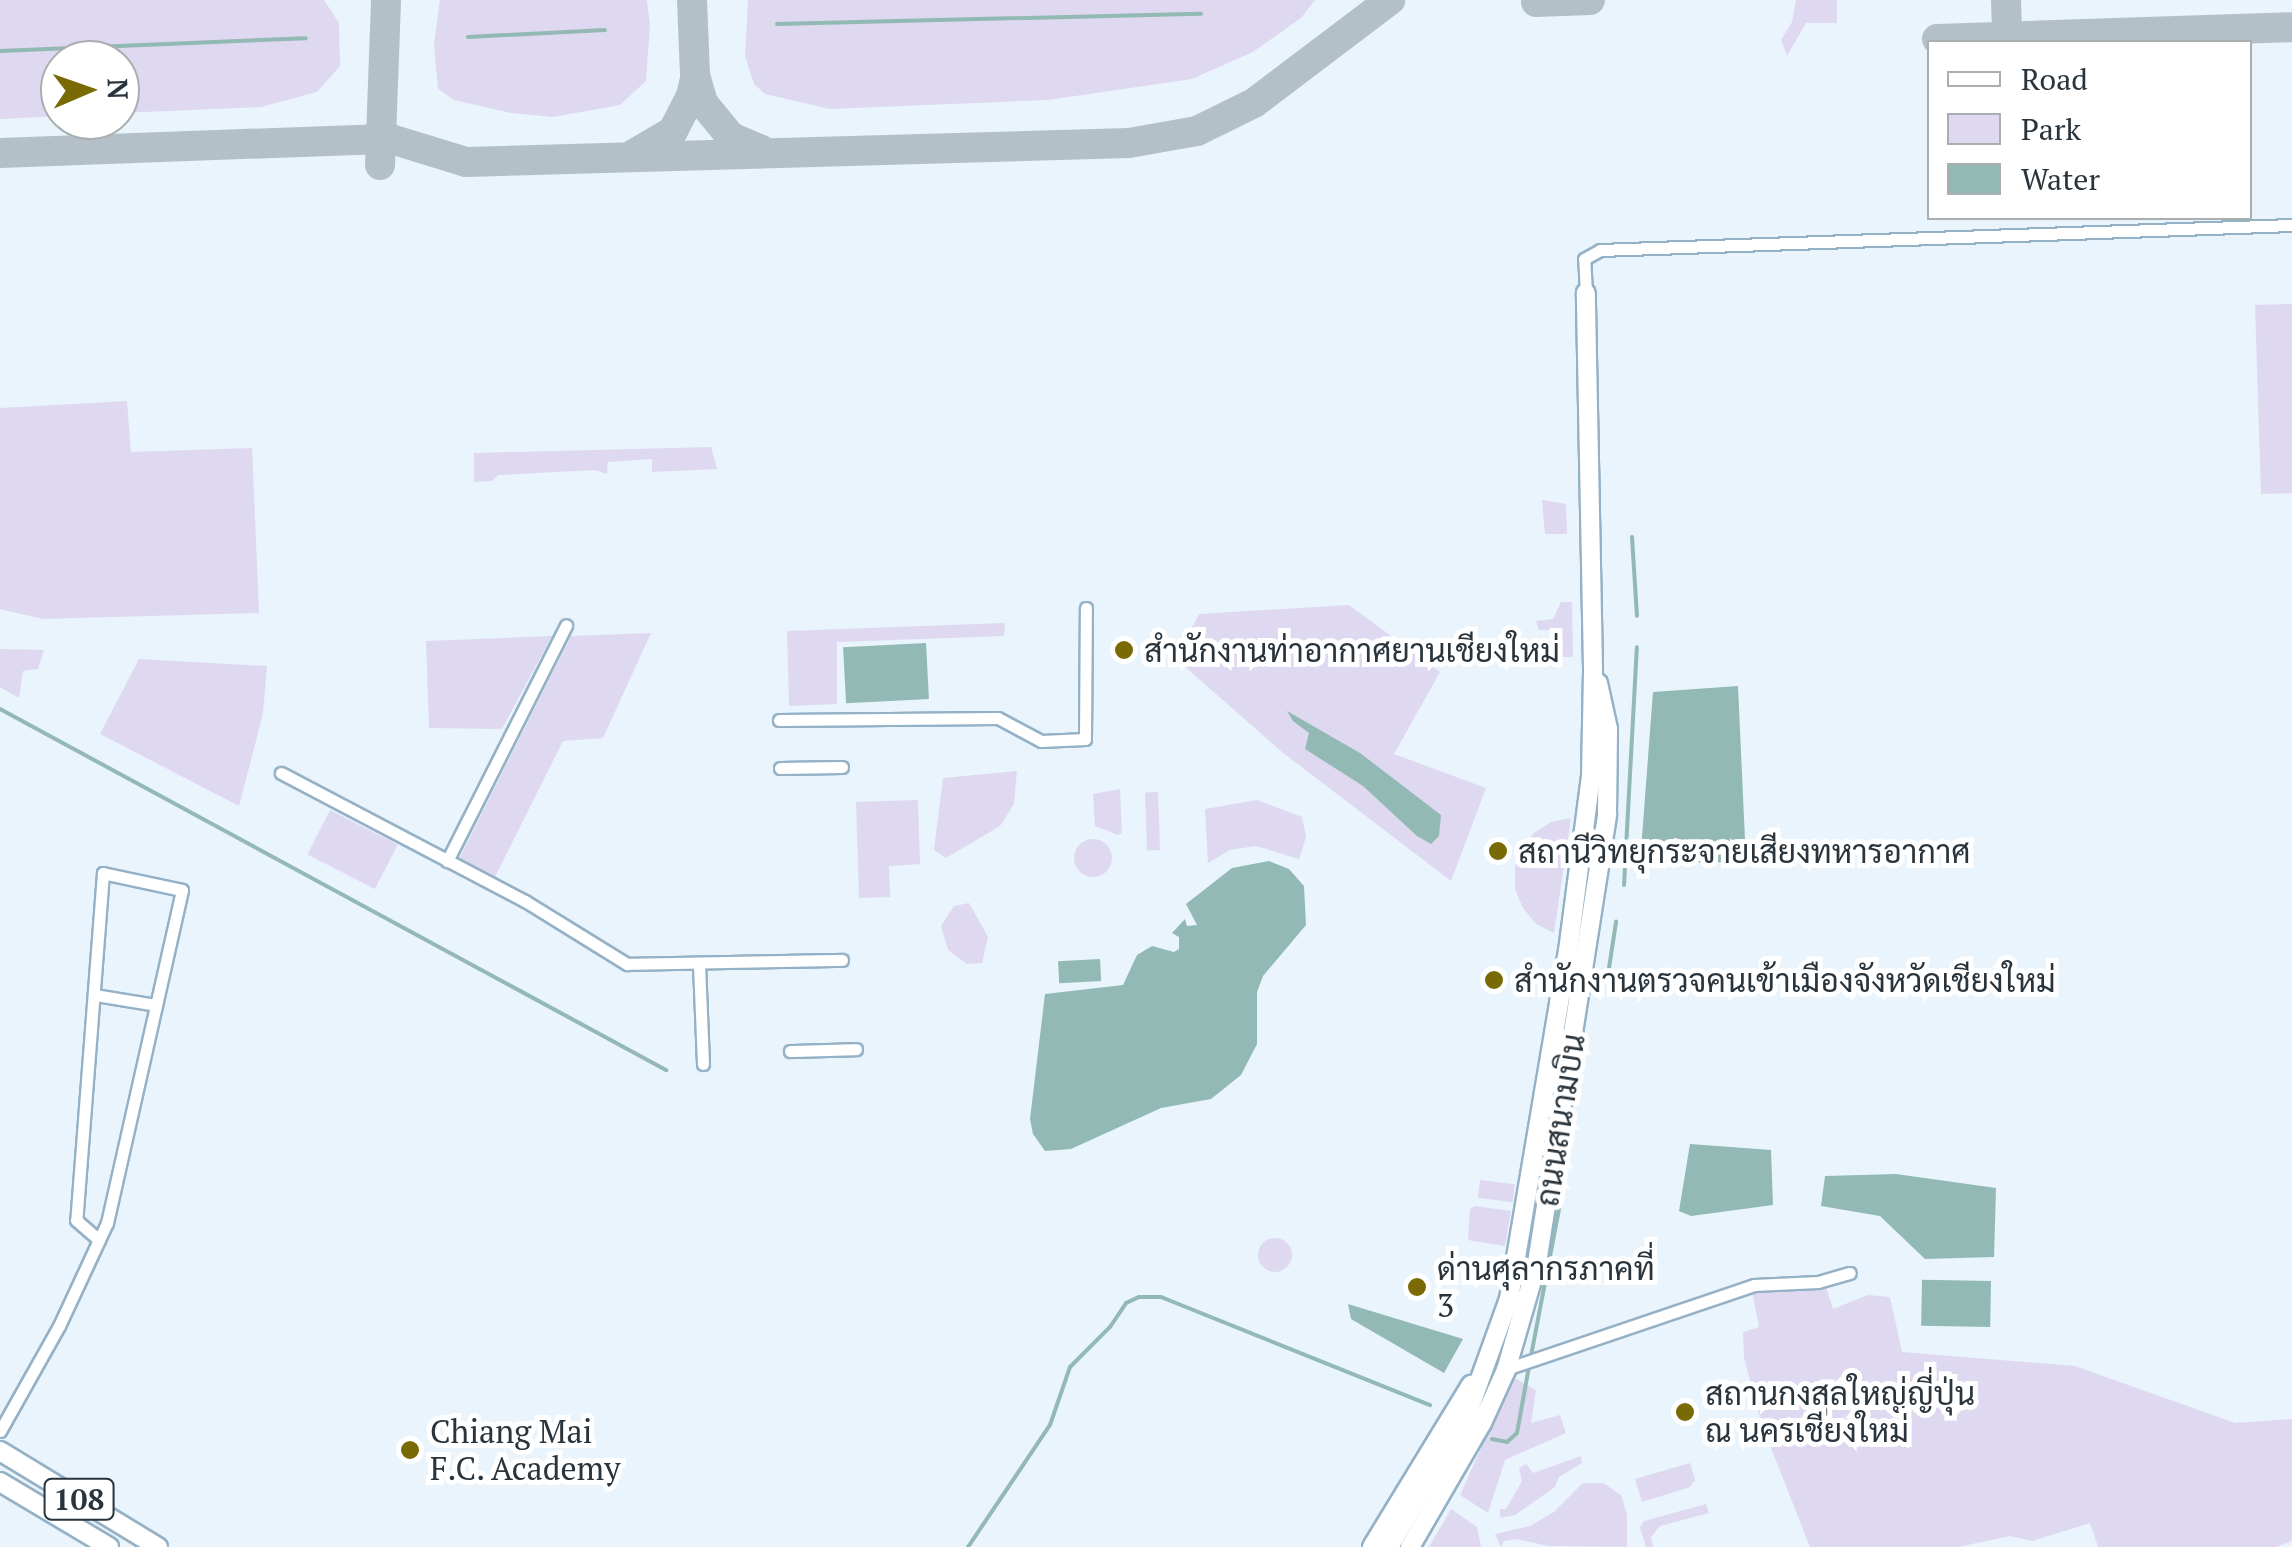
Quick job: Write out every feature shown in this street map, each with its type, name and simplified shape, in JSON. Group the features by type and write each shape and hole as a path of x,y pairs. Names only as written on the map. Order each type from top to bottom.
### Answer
{"main road":[{"name":"ถนนสนามบิน","path":"1389,1547 1462,1426 1486,1366 1520,1251 1582,865 1591,776 1593,668 1586,294"},
{"name":"ถนนสนามบิน","path":"1410,1547 1482,1423 1522,1364 1608,814 1608,729 1593,668"},
{"name":"ถนนสนามบิน","path":"1372,1547 1459,1402 1486,1366"},
{"name":"108","path":"0,1451 158,1547"},
{"name":"108","path":"0,1482 98,1544"}],"street":[{"path":"1586,294 1584,259 1600,250 2292,225"},
{"path":"779,720 998,718 1041,742 1085,739 1086,608"},
{"path":"447,861 566,625"},
{"path":"780,768 842,767"},
{"path":"281,773 447,861 627,964 842,960"},
{"path":"0,1431 59,1326 100,1240 130,1128 182,890 104,873 76,1220 100,1240"},
{"path":"700,964 702,1064"},
{"path":"95,995 156,1006"},
{"path":"790,1052 856,1049"},
{"path":"1522,1364 1754,1285 1818,1282 1850,1273"}],"green space":[{"path":"0,0 324,0 339,23 340,66 317,92 261,107 140,112 140,40 40,40 40,117 0,119"},
{"path":"440,0 647,0 650,25 646,81 620,105 553,117 511,113 454,100 438,89 434,44"},
{"path":"748,0 1315,0 1301,18 1253,52 1192,79 1048,100 830,109 765,94 754,84 745,56"},
{"path":"1796,0 1837,0 1837,23 1806,23 1787,56 1781,40 1792,22"},
{"path":"2292,304 2292,493 2261,494 2255,305"},
{"path":"127,401 131,452 252,448 259,613 43,619 0,609 0,408"},
{"path":"711,447 717,469 652,472 652,459 608,462 607,474 595,470 498,475 492,481 474,482 474,453"},
{"path":"1542,500 1566,504 1567,534 1545,534"},
{"path":"1561,602 1572,602 1573,657 1544,657 1544,646 1559,645 1559,630 1539,630 1536,621 1553,619"},
{"path":"1349,605 1440,672 1394,754 1486,788 1451,881 1282,752 1176,659 1199,614"},
{"path":"1005,623 1004,636 837,642 837,704 789,706 787,631"},
{"path":"651,633 603,738 563,741 495,877 459,859 571,636"},
{"path":"552,636 502,729 429,728 426,641"},
{"path":"0,649 44,650 38,669 23,671 19,698 0,687"},
{"path":"139,659 267,666 263,714 239,806 100,734"},
{"path":"1017,771 1014,804 1000,826 946,858 934,850 943,778"},
{"path":"1120,789 1122,833 1118,835 1095,826 1093,794"},
{"path":"1145,792 1158,792 1160,850 1147,850"},
{"path":"918,800 920,864 889,866 890,897 859,898 856,802"},
{"path":"1257,800 1302,817 1306,837 1299,859 1256,846 1230,850 1208,863 1205,809"},
{"path":"330,810 398,845 375,889 307,855"},
{"path":"1571,818 1554,933 1536,924 1523,908 1515,889 1515,869 1521,849 1534,833 1551,822"},
{"path":"1093,839 1106,845 1112,858 1106,871 1093,877 1080,871 1074,858 1080,845"},
{"path":"969,903 988,937 982,963 967,964 948,950 941,926 954,906"},
{"path":"1480,1180 1515,1184 1513,1202 1478,1198"},
{"path":"1475,1206 1511,1211 1505,1246 1468,1240 1470,1209"},
{"path":"1275,1238 1287,1243 1292,1255 1287,1267 1275,1272 1263,1267 1258,1255 1263,1243"},
{"path":"1826,1287 1833,1309 1868,1295 1890,1297 1902,1352 2075,1366 2235,1423 2292,1419 2292,1541 2276,1547 2098,1547 2090,1523 2032,1541 2010,1536 1958,1547 1810,1547 1762,1425 1744,1358 1743,1332 1759,1327 1752,1291"},
{"path":"1513,1377 1536,1390 1531,1423 1560,1415 1566,1433 1505,1460 1488,1513 1460,1495"},
{"path":"1581,1456 1582,1463 1559,1477 1555,1487 1515,1515 1500,1518 1500,1509 1506,1509 1522,1481 1519,1468 1526,1464 1533,1473"},
{"path":"1690,1463 1695,1480 1690,1487 1642,1502 1635,1479"},
{"path":"1583,1483 1603,1483 1621,1495 1627,1515 1627,1547 1548,1546 1517,1539 1504,1541 1501,1547 1495,1534 1530,1526 1554,1512"},
{"path":"1706,1504 1709,1513 1660,1526 1651,1537 1653,1547 1646,1547 1640,1527 1644,1521"},
{"path":"1451,1509 1477,1527 1481,1547 1429,1547"}],"water":[{"path":"926,643 929,699 846,703 843,647"},
{"path":"1738,686 1746,862 1640,863 1653,692"},
{"path":"1287,711 1360,753 1441,815 1439,836 1431,844 1417,836 1363,786 1305,749 1309,733"},
{"path":"1269,861 1289,869 1304,886 1306,925 1263,976 1257,992 1257,1044 1241,1075 1211,1099 1161,1108 1071,1149 1045,1151 1033,1134 1030,1119 1045,994 1123,985 1137,955 1152,946 1174,952 1179,949 1179,937 1172,933 1185,919 1187,926 1197,925 1186,904 1232,868"},
{"path":"1100,959 1101,981 1059,983 1058,961"},
{"path":"1690,1144 1771,1150 1773,1205 1691,1216 1679,1211"},
{"path":"1896,1174 1996,1188 1994,1257 1925,1259 1880,1216 1821,1206 1825,1176"},
{"path":"1922,1280 1991,1281 1990,1327 1921,1326"},
{"path":"1348,1304 1463,1339 1444,1373 1351,1319"}],"waterway":[{"path":"777,24 1201,14"},
{"path":"468,37 605,30"},
{"path":"0,51 306,38"},
{"path":"1632,537 1637,616"},
{"path":"1624,885 1637,647"},
{"path":"0,709 666,1070"},
{"path":"1609,968 1616,922"},
{"path":"1531,1356 1559,1209"},
{"path":"968,1547 1050,1425 1070,1367 1110,1327 1126,1303 1139,1297 1161,1297 1430,1405"},
{"path":"1492,1439 1507,1442 1517,1433 1529,1366"}],"taxiway":[{"path":"380,165 386,0"},
{"path":"692,0 695,75 703,103 731,137 761,150"},
{"path":"0,153 391,139 466,162 1129,143 1197,131 1254,103 1390,0"},
{"path":"1536,2 1590,0"},
{"path":"2006,0 2007,38"},
{"path":"1937,39 2292,27"},
{"path":"634,154 673,131 691,96 695,78"}],"place":[{"name":"สำนักงานท่าอากาศยานเชียงใหม่","path":"1124,650"},
{"name":"สถานีวิทยุกระจายเสียงทหารอากาศ","path":"1498,851"},
{"name":"สำนักงานตรวจคนเข้าเมืองจังหวัดเชียงใหม่","path":"1494,980"},
{"name":"ด่านศุลากรภาคที่ 3","path":"1417,1287"},
{"name":"สถานกงสุลใหญ่ญี่ปุ่น ณ นครเชียงใหม่","path":"1685,1412"},
{"name":"Chiang Mai F.C. Academy","path":"410,1450"}]}
